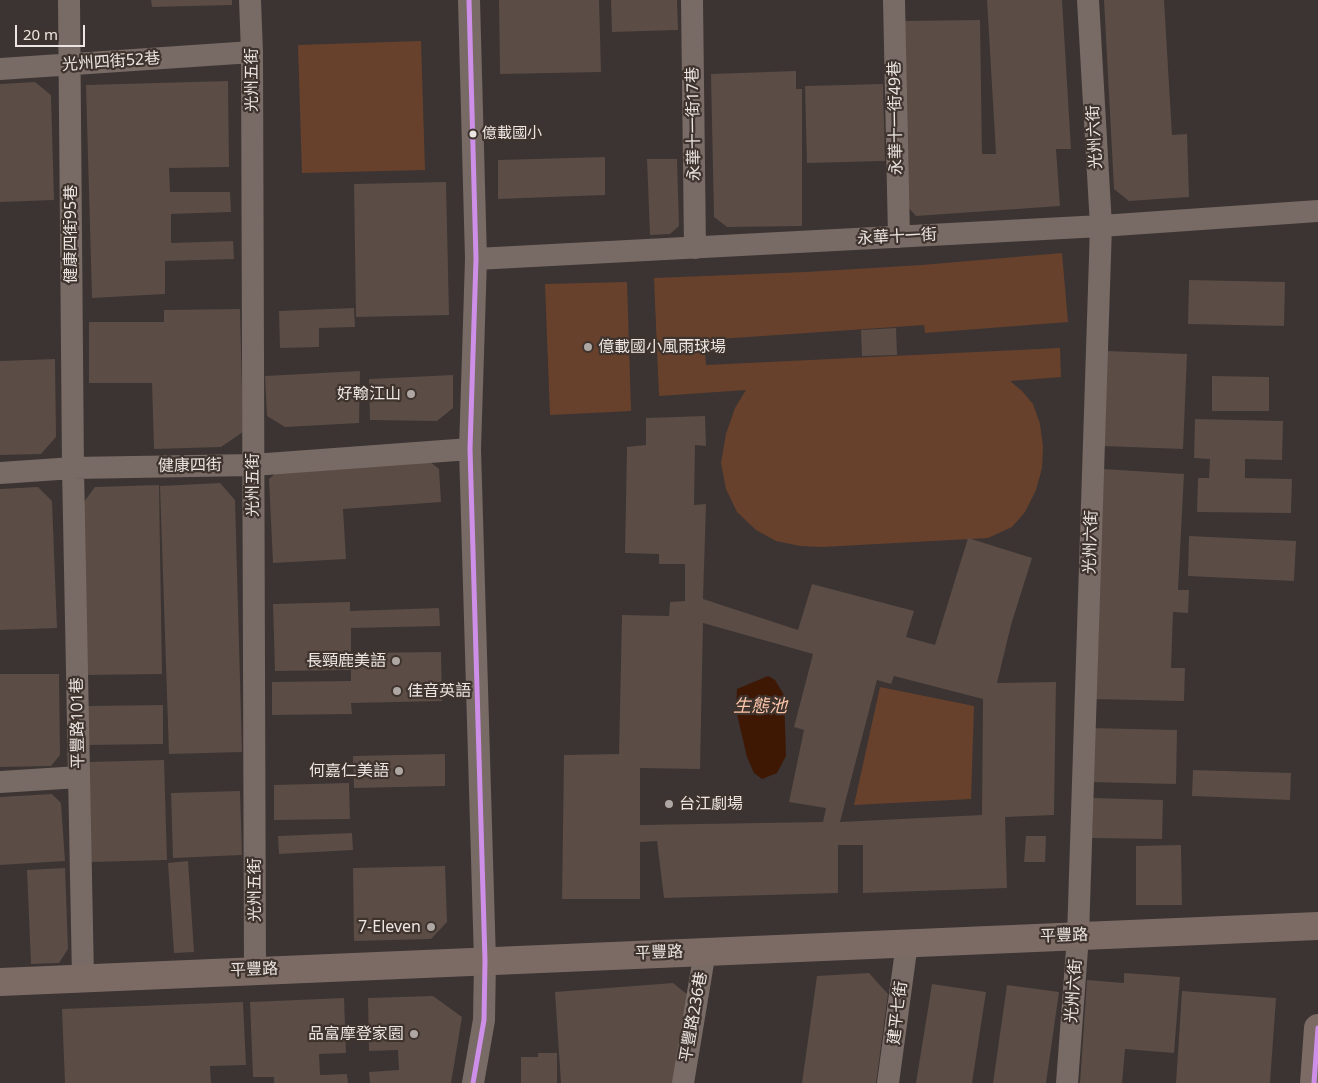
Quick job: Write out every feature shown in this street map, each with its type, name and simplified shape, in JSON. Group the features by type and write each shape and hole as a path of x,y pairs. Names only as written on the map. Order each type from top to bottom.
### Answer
{"street":[{"name":"健康四街95巷","path":"69,0 73,468"},
{"name":"光州五街","path":"250,0 252,52 256,970"},
{"path":"469,0 476,259 470,449 485,961 484,1020 473,1083"},
{"name":"永華十一街17巷","path":"692,0 695,248"},
{"name":"永華十一街49巷","path":"894,0 899,237"},
{"name":"光州六街","path":"1067,1083 1078,936 1100,226 1088,0"},
{"name":"光州四街52巷","path":"0,69 252,52"},
{"name":"永華十一街","path":"476,259 1100,226 1318,211"},
{"name":"健康四街","path":"0,473 73,468 253,464 470,449"},
{"name":"平豐路101巷","path":"73,468 83,978"},
{"path":"0,782 79,777"},
{"name":"平豐路","path":"0,982 1318,926"},
{"name":"建平七街","path":"888,1083 907,943"},
{"name":"平豐路236巷","path":"683,1083 705,951"},
{"path":"1314,1083 1318,1028"}],"shaded area":[{"path":"421,41 425,170 302,173 298,45"},
{"path":"1062,253 1068,322 925,333 924,325 704,340 706,365 1060,348 1061,377 1010,381 1033,404 1040,424 1043,447 1042,468 1036,490 1025,512 1012,527 988,538 822,547 800,546 776,541 756,530 737,512 726,489 721,463 726,434 735,408 746,390 659,396 654,278 922,265"},
{"name":"億載國小風雨球場","path":"627,282 631,411 550,415 545,284"},
{"path":"880,687 974,706 971,799 854,805"}],"water":[{"name":"生態池","path":"768,676 775,680 784,695 786,756 777,773 762,779 754,773 747,757 736,710 737,689"}],"building":[{"path":"151,0 232,0 232,5 152,7"},
{"path":"499,0 599,0 601,72 500,74"},
{"path":"611,0 677,0 678,30 612,32"},
{"path":"987,0 1062,0 1071,149 1056,149 1060,206 916,216 906,205 902,21 980,20 982,154 996,154"},
{"path":"1104,0 1164,0 1172,135 1187,134 1189,197 1129,201 1114,189"},
{"path":"796,71 796,89 802,89 802,226 727,227 714,217 711,74"},
{"path":"228,81 229,167 169,168 170,192 230,192 231,212 171,214 171,243 233,241 234,259 165,261 165,294 92,298 86,85"},
{"path":"35,82 51,95 54,200 0,202 0,84"},
{"path":"883,84 885,161 807,163 805,86"},
{"path":"605,157 605,195 498,199 498,160"},
{"path":"647,159 677,159 679,226 670,234 650,235"},
{"path":"446,182 449,315 356,317 354,184"},
{"path":"1189,280 1285,282 1284,326 1188,324"},
{"path":"354,308 355,327 319,328 319,347 280,348 279,311"},
{"path":"240,309 243,432 221,447 154,449 152,383 89,383 89,322 164,322 164,310"},
{"path":"896,328 897,355 862,356 861,330"},
{"path":"1106,351 1187,354 1183,449 1102,446"},
{"path":"55,359 56,437 41,454 0,455 0,361"},
{"path":"360,371 359,423 285,427 267,416 265,376"},
{"name":"好翰江山","path":"453,375 453,408 437,421 370,420 369,379"},
{"path":"1212,376 1269,377 1269,411 1212,411"},
{"path":"705,416 706,446 695,445 694,505 706,504 703,599 798,630 812,584 914,611 906,637 935,645 968,538 1032,558 1011,625 997,683 1056,682 1054,815 1005,817 1007,888 863,893 863,845 838,845 838,893 664,898 657,841 640,842 640,899 562,899 564,755 619,754 622,615 669,616 670,602 685,601 685,564 659,564 659,554 625,553 627,447 646,445 646,418","holes":["703,623 813,654 794,727 804,730 789,802 826,808 823,822 640,825 640,768 700,769","894,676 983,699 982,815 840,822 877,680 891,684"]},
{"path":"1195,419 1283,421 1282,460 1245,459 1245,478 1292,479 1291,513 1197,512 1198,478 1209,478 1210,459 1194,458"},
{"path":"425,458 439,469 441,502 343,509 346,559 273,563 269,479 284,466"},
{"path":"1103,469 1184,474 1178,590 1189,590 1188,613 1173,612 1171,668 1185,668 1184,701 1093,699"},
{"path":"220,483 235,500 242,752 169,754 160,486"},
{"path":"159,485 162,674 85,675 83,503 95,487"},
{"path":"38,487 52,501 57,628 0,630 0,489"},
{"path":"1189,536 1296,541 1294,581 1188,576"},
{"path":"350,602 350,611 439,608 440,626 351,628 351,653 441,652 442,701 351,703 352,714 272,715 272,682 351,681 351,670 275,671 273,604"},
{"path":"0,674 59,674 60,755 51,766 0,767"},
{"path":"163,705 163,744 87,745 87,706"},
{"path":"1090,728 1177,730 1176,784 1089,782"},
{"name":"何嘉仁美語","path":"445,754 445,786 354,788 353,756"},
{"path":"164,760 167,860 90,862 87,762"},
{"path":"1193,770 1291,773 1290,800 1192,796"},
{"path":"349,783 350,819 274,820 274,785"},
{"path":"240,791 242,855 173,858 171,793"},
{"path":"52,794 61,803 65,861 0,865 0,797"},
{"path":"1093,798 1163,800 1162,839 1092,838"},
{"path":"352,833 353,850 279,854 278,836"},
{"path":"1026,836 1046,836 1045,862 1024,862"},
{"path":"1181,845 1182,905 1136,905 1136,846"},
{"path":"188,861 194,952 174,953 168,863"},
{"path":"445,866 447,922 431,939 354,941 353,868"},
{"path":"65,868 68,949 59,963 31,964 27,870"},
{"path":"869,973 888,994 876,1083 802,1083 817,976"},
{"path":"1124,973 1180,977 1174,1053 1125,1049 1122,1083 1080,1083 1087,980 1124,983"},
{"path":"673,983 688,995 675,1083 561,1083 555,992"},
{"path":"932,984 986,992 972,1083 916,1083"},
{"path":"1007,985 1059,992 1046,1083 993,1083"},
{"path":"1182,991 1276,998 1270,1083 1176,1083"},
{"name":"品富摩登家園","path":"433,996 462,1017 451,1083 370,1083 369,1072 399,1070 398,1050 369,1051 368,998"},
{"name":"品富摩登家園","path":"344,998 346,1053 319,1054 320,1075 347,1074 348,1083 274,1083 274,1077 253,1077 250,1002"},
{"path":"243,1002 246,1065 210,1066 211,1083 65,1083 62,1009"},
{"path":"538,1053 557,1053 557,1083 521,1083 521,1057 538,1057"}],"transit line":[{"path":"469,0 476,259 470,449 485,961 484,1020 473,1083"},
{"path":"1314,1083 1318,1028"}],"place":[{"name":"億載國小","path":"473,134"},
{"name":"億載國小風雨球場","path":"588,347"},
{"name":"好翰江山","path":"411,394"},
{"name":"長頸鹿美語","path":"396,661"},
{"name":"佳音英語","path":"397,691"},
{"name":"何嘉仁美語","path":"399,771"},
{"name":"台江劇場","path":"669,804"},
{"name":"7-Eleven","path":"431,927"},
{"name":"品富摩登家園","path":"414,1034"}]}
